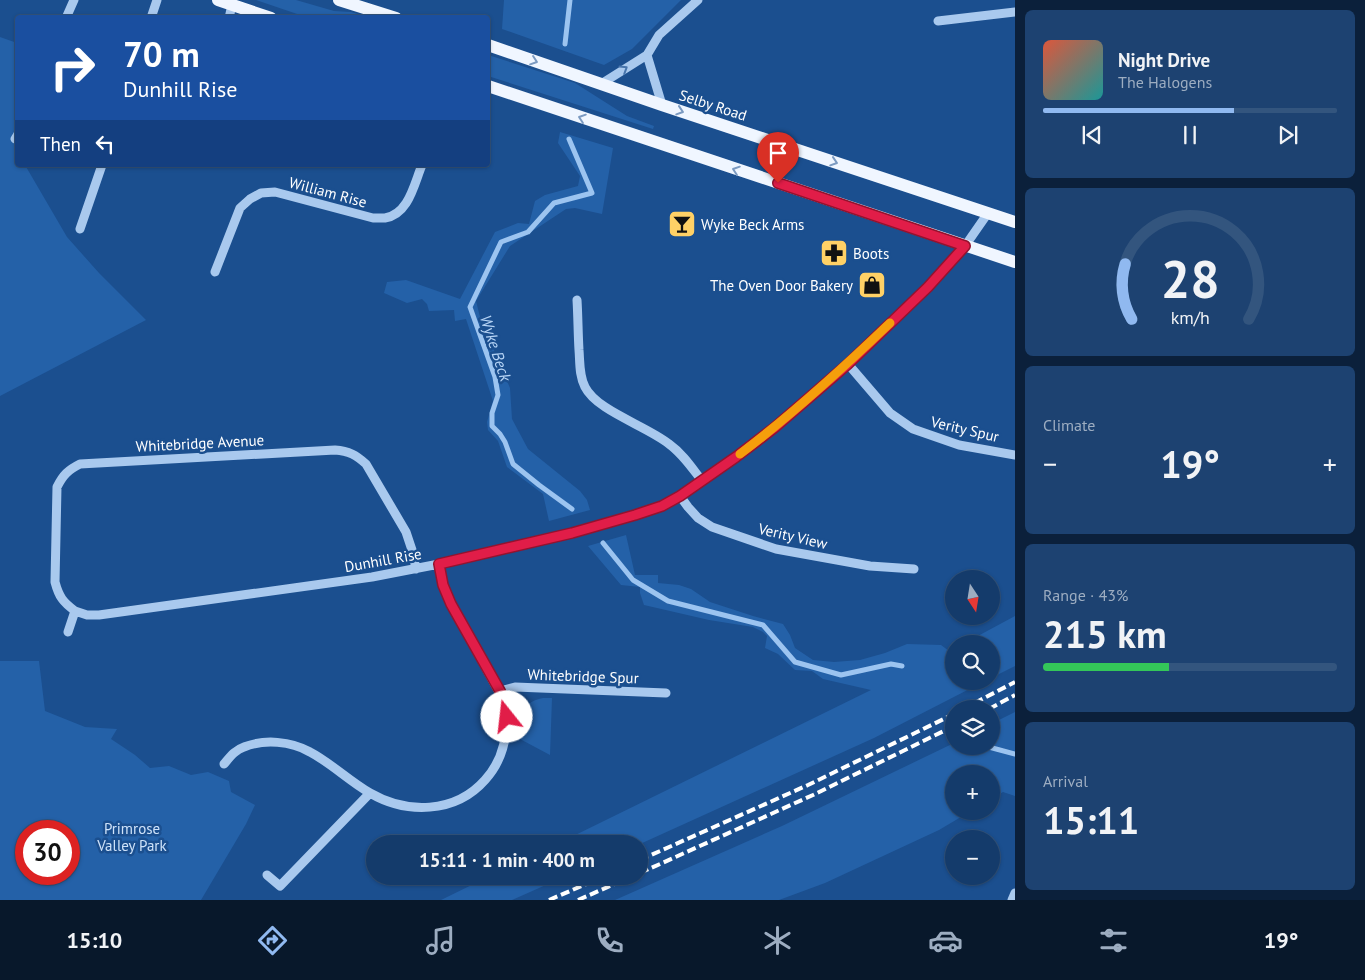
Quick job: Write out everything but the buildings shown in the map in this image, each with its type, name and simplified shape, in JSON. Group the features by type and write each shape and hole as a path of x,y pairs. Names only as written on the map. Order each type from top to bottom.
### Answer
{"main road":[{"path":"218,0 262,15"},
{"path":"340,0 387,15"},
{"name":"Selby Road","path":"490,46 1015,222"},
{"path":"490,87 1015,262"}],"street":[{"path":"67,15 74,0"},
{"path":"152,15 157,0"},
{"path":"601,84 647,55 659,35 698,0"},
{"path":"230,15 232,5"},
{"path":"938,21 1015,12"},
{"path":"647,55 662,105"},
{"path":"80,229 101,167"},
{"name":"William Rise","path":"215,272 240,208 250,199 261,193 274,192 373,218 386,218 398,212 407,202 421,167"},
{"name":"Dunhill Rise","path":"75,611 87,615 99,615 372,577 554,538 662,506 702,481 774,428 848,364 928,287 965,246 988,213"},
{"path":"577,300 580,375 592,398 602,406 651,432 669,444 684,457 702,481"},
{"name":"Verity Spur","path":"848,364 890,413 912,429 959,445 1015,454"},
{"name":"Whitebridge Avenue","path":"75,611 58,594 55,582 57,487 62,477 70,469 80,464 335,450 347,451 358,456 366,464 406,532 416,569"},
{"name":"Verity View","path":"680,496 698,518 712,527 749,540 776,548 841,561 870,566 914,569"},
{"path":"224,764 232,754 244,747 263,743 286,743 310,751 370,793 404,806 418,808 432,808 460,799 472,792 483,782 492,772 504,746 507,731 505,703 451,604 443,585 439,564"},
{"path":"68,632 75,611"},
{"name":"Whitebridge Spur","path":"500,691 516,687 666,693"},
{"path":"267,875 280,886 370,793"},
{"path":"1012,900 1015,893"}],"green space":[{"path":"256,0 296,0 334,11 361,15 300,15"},
{"path":"504,0 681,0 632,49 604,65 502,29"},
{"path":"0,37 15,42 15,167 26,167 67,237 99,273 146,320 0,396"},
{"path":"490,56 575,83 627,116 654,126 653,129 490,77"},
{"path":"560,132 613,148 602,214 575,208 566,209 510,246 476,301 480,317 510,388 512,419 528,449 580,491 587,500 590,510 549,521 543,494 507,467 498,441 488,430 487,422 493,401 466,319 455,321 454,310 429,311 427,304 422,299 407,303 384,293 387,282 406,280 460,299 495,232 518,223 529,224 535,201 545,195 578,186 580,176 558,143"},
{"path":"626,535 635,575 658,575 658,583 679,585 691,589 710,602 783,624 795,648 813,660 834,662 860,660 907,644 941,645 945,648 945,690 967,690 874,738 648,840 648,835 575,835 871,690 823,679 812,671 795,670 778,654 765,648 767,636 753,627 709,620 644,605 640,587 621,585 588,546"},
{"path":"1015,616 1015,666 1000,674 1000,635 980,635"},
{"name":"Primrose Valley Park","path":"0,661 39,661 45,711 85,727 117,729 111,739 150,768 169,766 191,775 208,772 229,781 231,792 255,805 246,824 201,900 0,900"},
{"path":"543,698 552,698 550,755 520,739 521,719 525,708 529,703"},
{"path":"1015,712 1015,796 1003,792 1000,794 1000,765 945,765 945,820 956,820 939,830 825,883 779,900 615,900 782,826 945,747 945,755 1000,755 1000,720"},
{"path":"472,885 546,885 512,900 441,900"}],"waterway":[{"name":"Wyke Beck","path":"565,44 570,0"},
{"name":"Wyke Beck","path":"569,139 592,193 554,203 528,232 501,242 470,307 495,377 498,395 492,413 492,426 505,442 513,464 572,509"},
{"name":"Wyke Beck","path":"603,543 633,580 668,601 763,625 795,662 841,675 891,664 902,666"},
{"name":"Wyke Beck","path":"1000,750 1015,754"}],"railway":[{"path":"980,700 1015,682"},
{"path":"1000,703 1015,695"},
{"path":"648,856 808,785 945,718"},
{"path":"648,869 813,795 945,730"},
{"path":"549,900 584,885"},
{"path":"578,900 612,885"}],"slow traffic":[{"path":"740,454 774,428 848,364 890,323"}],"place":[{"name":"Wyke Beck Arms","path":"682,224"},
{"name":"Boots","path":"834,253"},
{"name":"The Oven Door Bakery","path":"872,285"}],"route":[{"path":"507,717 505,703 500,691 451,604 443,585 439,564 572,533 662,506 680,496 774,428 848,364 928,287 965,246 778,183"}]}
